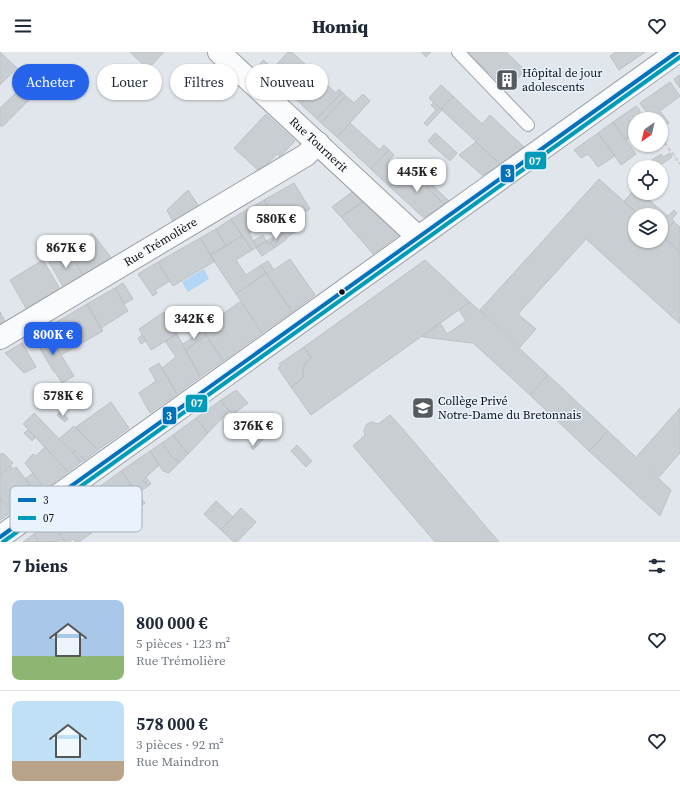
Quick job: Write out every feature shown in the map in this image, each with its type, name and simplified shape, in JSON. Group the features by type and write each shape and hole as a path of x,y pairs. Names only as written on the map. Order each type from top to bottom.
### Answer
{"street":[{"name":"Rue Tournerit","path":"219,52 418,237"},
{"path":"71,486 677,52"},
{"name":"Rue Trémolière","path":"0,338 306,155 318,143"},
{"path":"0,537 10,530"}],"lane":[{"path":"458,52 528,125"}],"path":[{"path":"668,148 680,164"}],"water":[{"path":"204,269 209,279 188,292 182,282"}],"building":[{"path":"0,52 13,64 12,73 0,85"},
{"path":"130,52 164,52 153,64 143,64"},
{"path":"288,52 292,52 305,64 277,64"},
{"path":"421,52 431,52 426,57"},
{"name":"Hôpital de jour adolescents","path":"467,52 506,52 525,70 507,90"},
{"path":"615,52 645,52 619,70 610,56"},
{"path":"263,60 268,64 260,64"},
{"path":"680,75 680,88 674,79"},
{"path":"670,82 680,96 660,111 661,112 646,112 640,103"},
{"path":"441,85 453,96 441,109 429,98"},
{"path":"328,86 336,93 339,89 342,92 317,119 301,104 305,100 328,100"},
{"path":"342,92 346,96 321,123 317,119"},
{"path":"363,94 370,101 337,137 321,123 346,96 354,103"},
{"path":"453,96 482,124 490,115 524,147 500,164 441,109"},
{"path":"12,97 12,100 29,100 2,127 0,125 0,108"},
{"path":"297,100 305,100 301,104"},
{"path":"434,102 442,110 427,126 424,123 436,110 431,105"},
{"path":"636,106 640,112 628,112 628,138 626,140 613,122"},
{"path":"266,114 295,141 280,157 277,154 260,172 234,148"},
{"path":"613,122 628,143 628,152 635,152 636,154 621,165 598,133"},
{"path":"350,123 380,150 384,145 389,150 371,169 337,137"},
{"path":"435,133 439,136 431,144 428,141"},
{"path":"598,133 615,156 598,167 588,154 581,158 574,150"},
{"path":"439,136 457,153 450,161 431,144"},
{"path":"476,142 500,164 483,176 459,155"},
{"path":"389,150 394,155 389,160 403,173 390,187 371,169"},
{"path":"670,153 672,157 668,160 652,160 661,154 663,157"},
{"path":"410,166 430,183 426,187 444,204 424,218 390,187"},
{"path":"599,179 631,208 628,208 628,248 668,248 668,241 680,252 680,324 586,239 518,314 536,329 520,347 480,310"},
{"path":"294,183 310,209 297,216 300,221 282,232 264,200"},
{"path":"430,183 449,201 444,204 426,187"},
{"path":"188,190 200,208 174,224 167,210"},
{"path":"352,192 362,202 341,217 332,207"},
{"path":"628,197 628,200 650,200 656,206 654,208 632,208 624,201"},
{"path":"264,200 274,218 249,233 257,247 252,250 231,219"},
{"path":"362,202 399,235 373,254 341,217"},
{"path":"674,210 677,213 672,219 674,222 668,228 668,216"},
{"path":"231,219 242,236 226,246 216,229"},
{"path":"300,221 304,226 286,238 282,232"},
{"path":"674,222 680,227 680,252 668,241 668,228"},
{"path":"216,229 226,246 210,255 200,238"},
{"path":"282,232 284,234 277,239 279,240 275,243 277,246 274,248 270,242 274,240 272,238"},
{"path":"92,233 113,260 84,277 68,250"},
{"path":"284,234 287,239 277,246 275,243 279,240 277,239"},
{"path":"263,235 266,241 257,247 253,241"},
{"path":"242,236 252,250 236,260 246,275 261,265 266,273 236,294 210,255"},
{"path":"200,238 215,261 173,286 158,262"},
{"path":"272,238 274,240 268,245 266,241"},
{"path":"266,241 268,245 271,243 274,248 262,256 256,248"},
{"path":"68,250 84,277 64,288 49,262"},
{"path":"290,259 315,295 292,312 261,265 268,261 274,270"},
{"path":"43,260 61,291 27,310 10,280"},
{"path":"425,260 470,302 311,415 291,387 303,378 303,368 305,363 311,358 304,347"},
{"path":"158,262 170,281 155,290 157,293 153,296 138,274"},
{"path":"266,273 292,312 262,333 236,294"},
{"path":"123,283 133,299 124,304 115,288"},
{"path":"115,288 128,311 101,328 87,304"},
{"path":"241,301 262,333 223,361 202,329"},
{"path":"470,302 548,375 530,395 472,342 422,336 440,323 447,334 466,321 459,310"},
{"path":"87,304 103,331 61,355 45,329"},
{"path":"0,312 6,323 0,327"},
{"path":"164,312 177,334 151,350 139,329"},
{"path":"45,329 74,376 62,383 33,337"},
{"path":"203,330 206,335 186,350 183,344"},
{"path":"177,334 200,377 177,394 162,368 176,357 165,341"},
{"path":"142,335 146,341 141,344 138,338"},
{"path":"206,335 223,361 200,377 186,350"},
{"path":"22,343 36,367 24,373 5,353"},
{"path":"304,347 311,358 305,363 303,368 303,378 291,387 278,368 281,366 279,364"},
{"path":"159,363 177,394 150,413 139,393 156,381 149,369"},
{"path":"548,375 608,431 589,451 530,395"},
{"path":"236,390 248,403 232,415 221,400"},
{"path":"221,400 229,411 208,433 196,418"},
{"path":"111,402 129,428 98,450 76,427"},
{"path":"680,408 680,453 659,477 637,456"},
{"path":"61,411 68,419 65,422 57,415"},
{"path":"34,413 81,462 68,472 23,424"},
{"path":"258,415 272,430 256,447 253,444 261,432 254,424 257,421 254,418"},
{"path":"390,415 499,542 435,542 353,446 365,435 364,430 367,424 371,422 378,424"},
{"path":"196,418 208,433 188,454 173,435"},
{"path":"74,426 98,450 85,460 75,450 73,453 59,439"},
{"path":"28,430 36,437 32,441 24,433"},
{"path":"608,431 671,490 660,516 589,451"},
{"path":"173,435 188,454 180,462 172,457 162,443"},
{"path":"162,443 172,457 180,462 169,473 163,471 150,451"},
{"path":"253,444 256,447 253,450 251,447"},
{"path":"297,445 312,461 306,467 291,451"},
{"path":"45,447 68,472 49,486 43,486 25,463 33,454 36,456"},
{"path":"75,450 85,460 81,462 73,453"},
{"path":"150,451 159,465 143,480 148,486 142,490 142,486 131,486 121,471"},
{"path":"0,453 2,455 3,453 13,463 0,476"},
{"path":"10,466 14,469 16,467 31,486 10,486 10,508 0,498 0,476"},
{"path":"121,471 132,486 103,486 102,485"},
{"path":"33,473 43,486 31,486 25,479"},
{"path":"146,477 151,484 148,486 143,480"},
{"path":"0,498 10,508 10,513 0,520"},
{"path":"216,501 233,517 221,530 204,514"},
{"path":"241,508 256,522 237,542 234,542 221,530"},
{"path":"37,532 58,532 65,541 39,542 34,534"},
{"path":"58,532 93,532 79,542 75,542 73,539 69,542 65,542"},
{"path":"34,534 39,542 23,542"}],"transit line":[{"name":"3","path":"71,486 677,52"},
{"name":"07","path":"81,486 680,57"},
{"name":"3","path":"0,537 10,530"},
{"name":"07","path":"3,542 17,532"}],"place":[{"name":"Hôpital de jour adolescents","path":"507,80"},
{"name":"Collège Privé Notre-Dame du Bretonnais","path":"423,408"}]}
